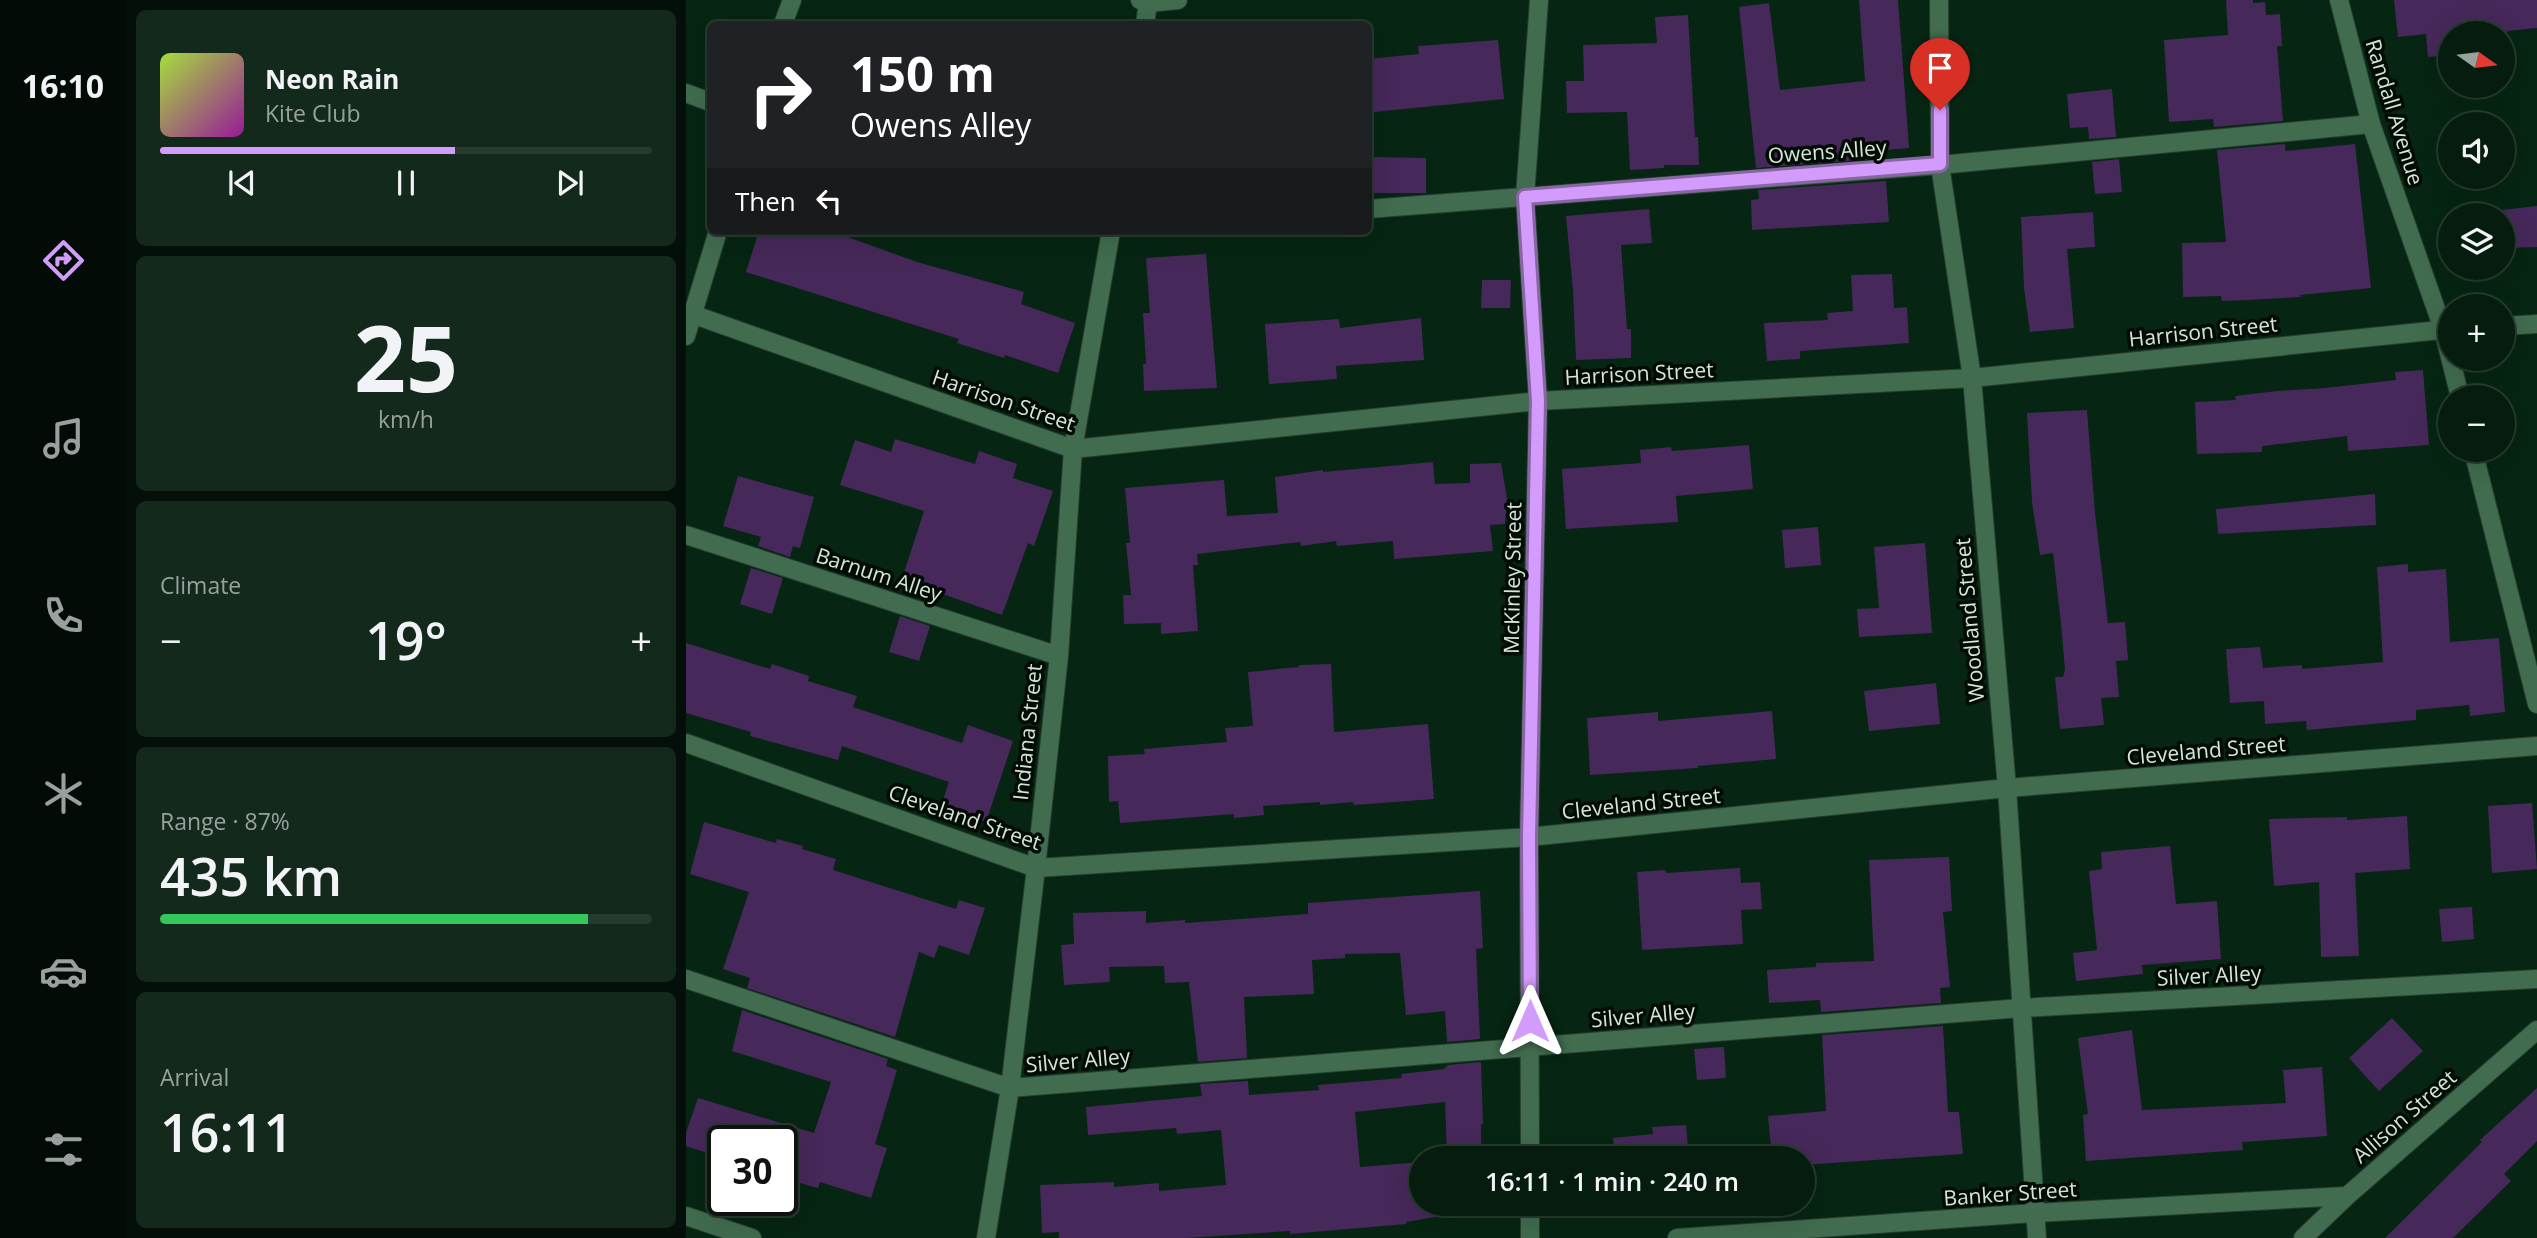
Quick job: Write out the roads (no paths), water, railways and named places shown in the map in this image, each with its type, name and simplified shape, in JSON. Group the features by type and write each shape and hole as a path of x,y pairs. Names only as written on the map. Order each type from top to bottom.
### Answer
{"street":[{"path":"784,21 792,0"},
{"path":"1145,21 1144,1 1178,0"},
{"name":"McKinley Street","path":"1530,1146 1529,837 1538,401 1525,197 1539,0"},
{"name":"Woodland Street","path":"1940,0 1940,164 1972,378 2007,789 2037,1238"},
{"name":"Randall Avenue","path":"2339,0 2371,124 2438,307"},
{"path":"686,93 707,101"},
{"name":"Owens Alley","path":"1372,209 1940,164 2371,124"},
{"path":"686,336 689,313 717,235"},
{"name":"Indiana Street","path":"986,1238 1010,1088 1059,656 1073,449 1110,235"},
{"name":"Harrison Street","path":"689,313 1073,449 1538,401 1972,378 2438,330"},
{"path":"2515,325 2537,324"},
{"path":"2476,462 2537,704"},
{"name":"Barnum Alley","path":"686,535 1059,656"},
{"name":"Cleveland Street","path":"686,743 1035,868 1529,837 2007,789 2537,746"},
{"name":"Silver Alley","path":"686,979 1010,1088 2021,1008 2537,979"},
{"name":"Allison Street","path":"2304,1238 2347,1196 2537,1030"},
{"name":"Banker Street","path":"1677,1238 2035,1213 2347,1196"},
{"path":"686,1216 752,1238"},
{"path":"1530,1216 1530,1238"}]}
